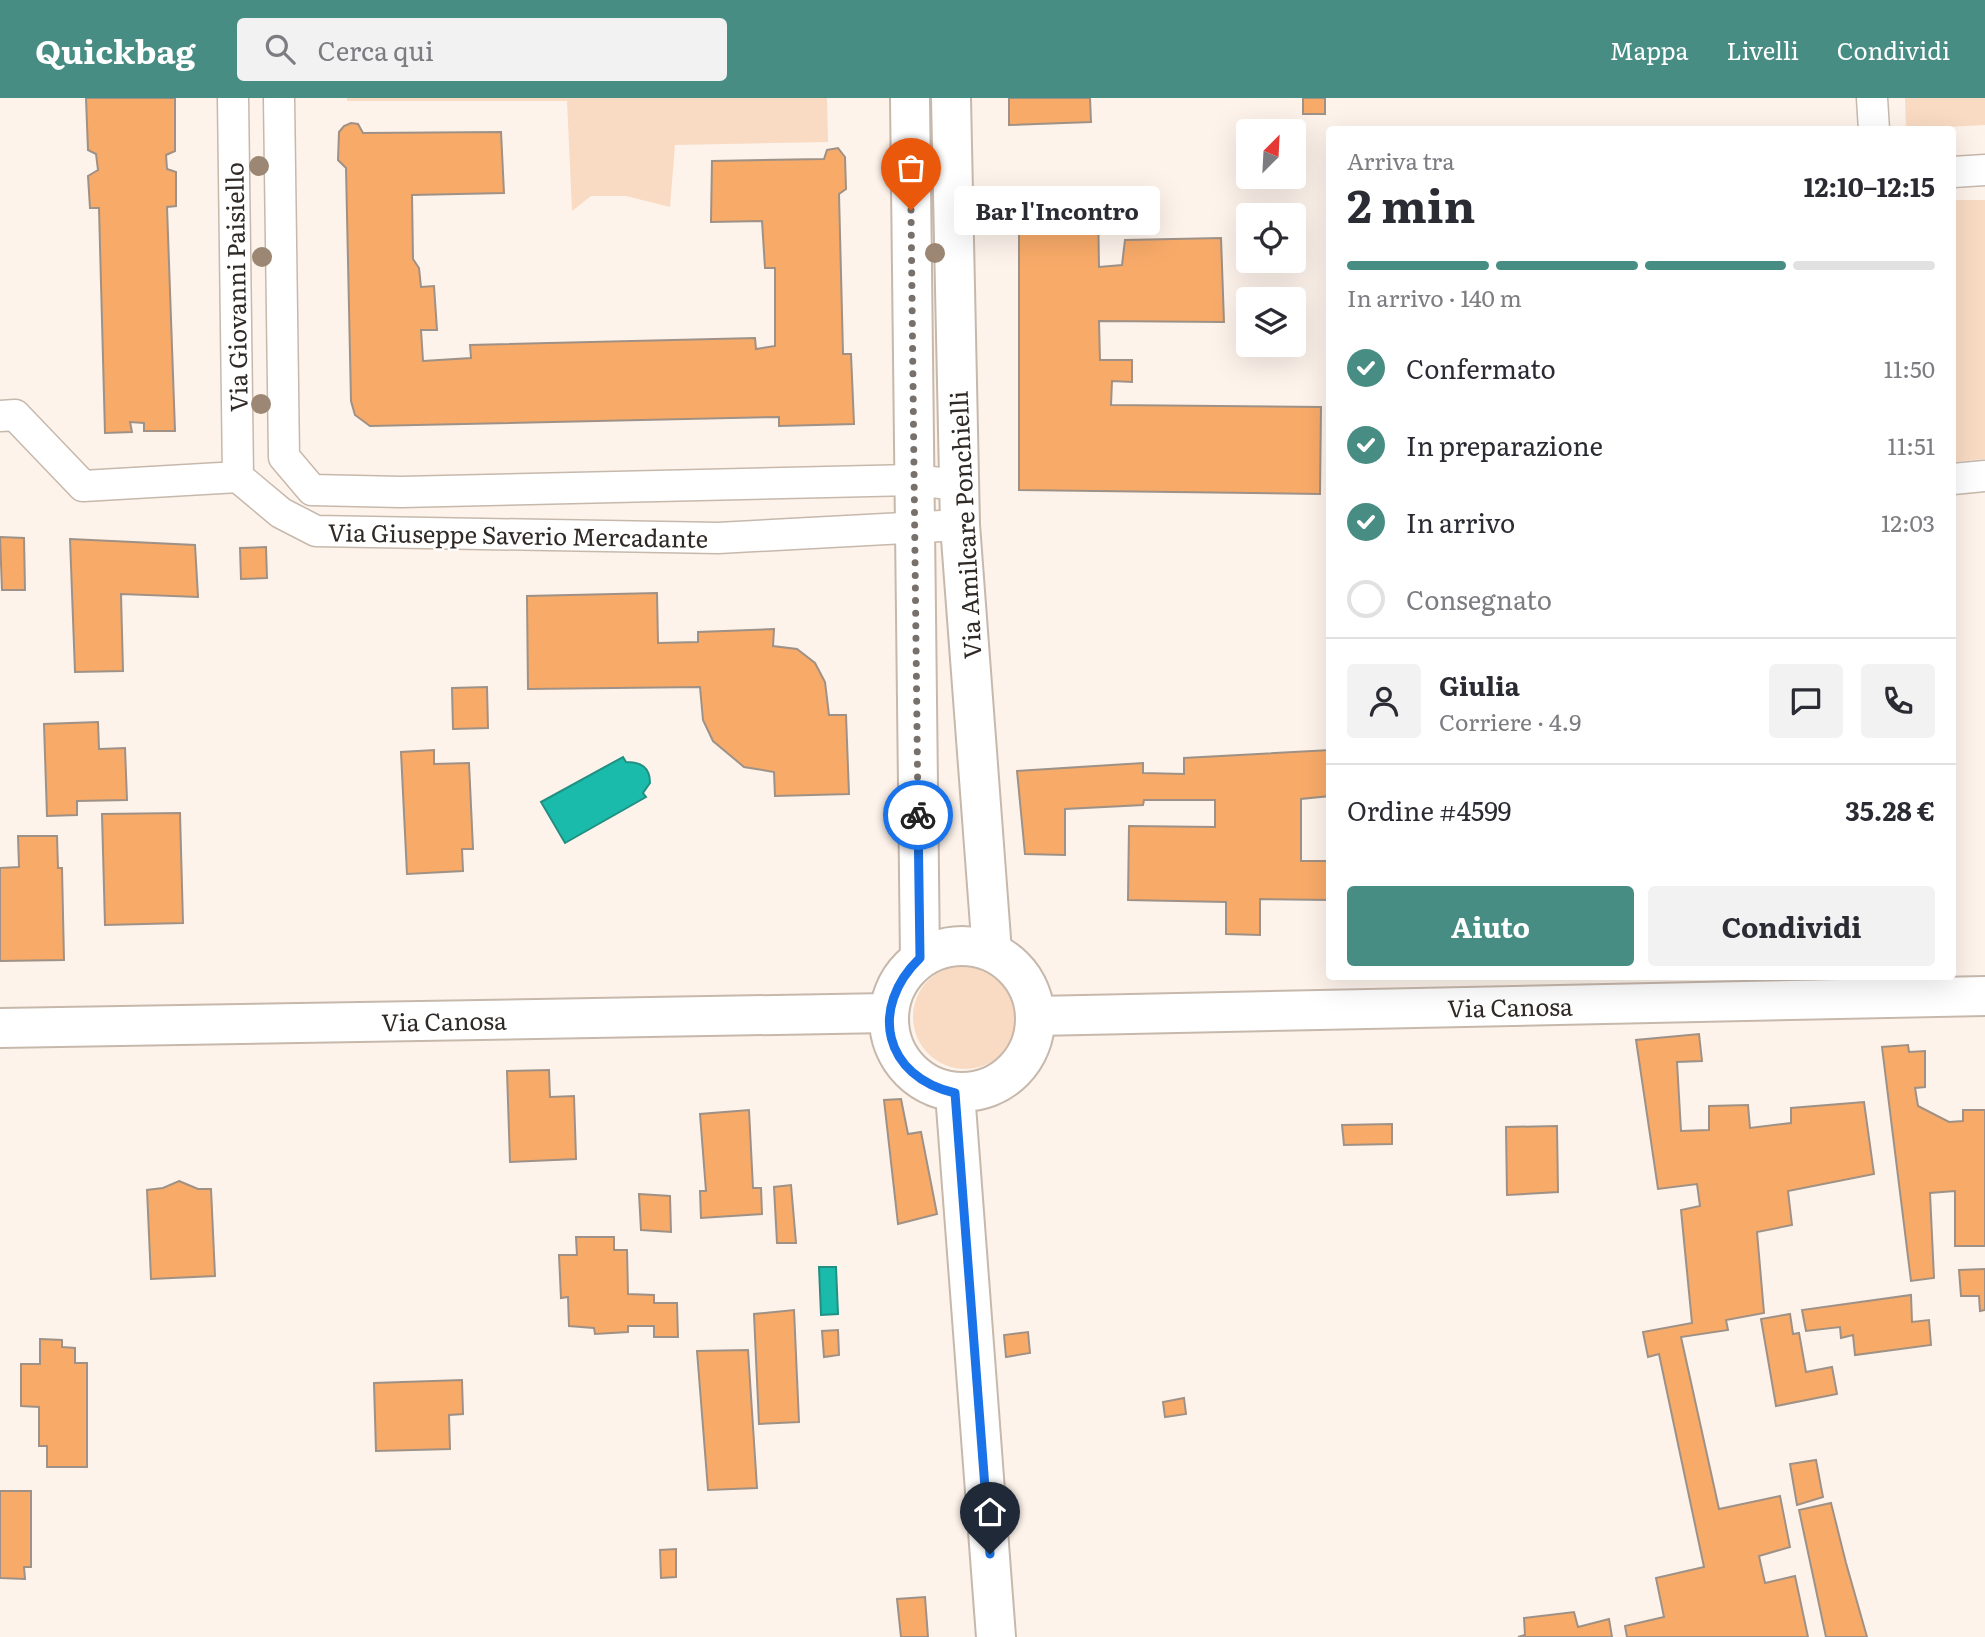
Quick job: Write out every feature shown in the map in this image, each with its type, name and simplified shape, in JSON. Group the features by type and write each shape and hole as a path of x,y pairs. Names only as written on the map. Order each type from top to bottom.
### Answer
{"main road":[{"name":"Via Amilcare Ponchielli","path":"910,98 920,958"},
{"name":"Via Amilcare Ponchielli","path":"951,98 960,525 992,952"},
{"path":"968,946 992,952 1009,963 1023,978 1032,996 1036,1016 1032,1042 1020,1064 1002,1081 978,1091 955,1093 936,1088 916,1076 900,1058 890,1036 888,1013 894,992 904,973 920,958 943,948 968,946"},
{"name":"Via Canosa","path":"1036,1016 1985,996"},
{"name":"Via Canosa","path":"0,1028 888,1013"},
{"path":"955,1093 996,1637"}],"street":[{"name":"Via Giovanni Paisiello","path":"233,98 238,477"},
{"name":"Via Giovanni Paisiello","path":"279,98 284,457"},
{"path":"1872,98 1874,126"},
{"path":"1956,172 1985,170"},
{"path":"0,416 15,415 83,486 238,477"},
{"name":"Via Giuseppe Saverio Mercadante","path":"284,457 312,489 401,492 913,480 959,485"},
{"path":"1956,479 1985,476"},
{"name":"Via Giuseppe Saverio Mercadante","path":"238,477 281,513 316,531 718,538 960,525"}],"shaded area":[{"path":"347,98 827,98 828,142 675,145 670,207 626,196 591,196 572,211 567,101 347,101"},
{"path":"1905,98 1985,98 1985,125 1906,126"},
{"path":"1956,200 1985,200 1985,459 1956,462"},
{"path":"965,965 985,969 1002,980 1013,997 1017,1017 1013,1037 1002,1054 985,1065 965,1069 945,1065 928,1054 917,1037 913,1017 917,997 928,980 945,969"}],"water":[{"path":"623,757 626,762 640,764 646,769 650,783 643,793 646,797 565,843 541,802"},
{"path":"819,1267 836,1267 838,1314 821,1315"}],"building":[{"path":"86,98 175,98 175,151 166,155 167,169 176,172 176,206 167,207 175,431 144,431 144,423 130,422 132,432 105,433 99,208 90,208 88,176 98,170 96,154 88,150"},
{"path":"1009,98 1090,98 1091,122 1009,125"},
{"path":"1303,98 1325,98 1325,114 1303,114"},
{"path":"351,123 358,124 363,133 501,132 504,193 412,195 413,259 419,268 421,287 434,286 437,330 421,330 423,361 471,358 470,345 755,338 756,349 775,346 775,268 765,268 762,221 711,222 712,161 824,159 827,150 838,148 845,157 846,189 839,194 843,354 851,354 854,424 779,426 779,417 370,426 355,415 351,401 346,168 338,160 339,132"},
{"path":"1098,206 1099,267 1122,265 1125,240 1221,238 1224,322 1099,321 1100,360 1132,360 1132,382 1112,381 1111,405 1321,407 1320,494 1019,490 1019,207"},
{"path":"0,537 24,538 25,590 2,590"},
{"path":"70,539 195,545 198,597 121,594 123,671 75,672"},
{"path":"266,547 267,578 241,579 240,548"},
{"path":"657,593 658,643 698,642 698,632 774,629 773,646 797,649 815,663 825,682 829,715 846,715 849,794 775,796 774,772 744,767 713,741 703,720 700,687 528,689 527,596"},
{"path":"487,687 488,728 453,729 452,688"},
{"path":"98,722 99,749 125,748 127,800 77,801 77,815 47,816 44,724"},
{"path":"434,750 434,764 469,763 473,849 462,849 463,871 407,874 401,752"},
{"path":"1326,750 1326,796 1301,799 1301,861 1326,861 1326,900 1260,899 1260,935 1226,934 1226,902 1128,900 1129,826 1215,827 1215,800 1144,800 1143,805 1065,809 1065,855 1025,854 1017,771 1143,763 1143,773 1184,774 1184,758"},
{"path":"180,813 183,923 105,925 102,814"},
{"path":"18,836 57,836 58,868 62,868 64,960 0,961 0,868 19,867"},
{"path":"1699,1034 1702,1061 1677,1062 1681,1131 1709,1130 1709,1106 1748,1105 1750,1128 1791,1123 1791,1108 1864,1102 1874,1174 1788,1191 1792,1225 1757,1232 1764,1313 1726,1320 1728,1330 1681,1337 1719,1509 1780,1496 1790,1547 1759,1556 1765,1583 1795,1576 1808,1637 1627,1637 1625,1626 1664,1617 1656,1578 1704,1567 1659,1354 1648,1357 1643,1332 1692,1323 1681,1210 1700,1206 1697,1184 1658,1189 1636,1040"},
{"path":"1908,1045 1909,1052 1925,1051 1925,1087 1915,1088 1918,1106 1949,1122 1963,1121 1963,1110 1985,1110 1985,1246 1955,1246 1955,1191 1930,1193 1934,1278 1911,1281 1882,1047"},
{"path":"549,1070 550,1097 574,1096 576,1159 510,1162 507,1071"},
{"path":"901,1099 908,1134 921,1132 937,1214 898,1224 884,1100"},
{"path":"749,1110 753,1188 761,1188 762,1214 701,1218 700,1191 706,1191 700,1114"},
{"path":"1392,1124 1392,1144 1344,1145 1342,1125"},
{"path":"1557,1126 1558,1192 1507,1195 1506,1127"},
{"path":"179,1181 198,1189 211,1189 215,1276 151,1279 147,1190 163,1188"},
{"path":"791,1185 796,1243 777,1243 774,1187"},
{"path":"639,1194 670,1196 671,1232 641,1230"},
{"path":"576,1237 614,1237 614,1250 627,1250 628,1294 654,1295 654,1303 677,1303 678,1337 654,1337 654,1326 628,1326 628,1332 595,1334 594,1328 569,1326 568,1297 561,1298 559,1255 577,1255"},
{"path":"1985,1269 1985,1310 1980,1311 1979,1296 1961,1296 1959,1270"},
{"path":"1911,1295 1912,1322 1929,1320 1931,1345 1855,1355 1853,1335 1841,1338 1840,1327 1806,1331 1802,1310"},
{"path":"794,1310 799,1422 759,1424 754,1314"},
{"path":"1790,1314 1793,1334 1799,1333 1806,1372 1832,1367 1837,1394 1776,1406 1761,1319"},
{"path":"838,1330 839,1355 824,1357 822,1331"},
{"path":"1028,1332 1030,1353 1006,1357 1004,1335"},
{"path":"40,1339 62,1340 62,1347 75,1348 75,1363 87,1363 87,1467 47,1467 47,1446 39,1446 39,1407 21,1406 21,1364 40,1364"},
{"path":"748,1350 757,1488 708,1490 697,1351"},
{"path":"462,1380 463,1414 449,1415 450,1449 376,1451 374,1383"},
{"path":"1184,1398 1186,1414 1165,1417 1163,1402"},
{"path":"1816,1460 1823,1497 1797,1505 1790,1464"},
{"path":"0,1491 31,1491 31,1567 24,1567 25,1579 0,1578"},
{"path":"1831,1503 1867,1637 1826,1637 1799,1510"},
{"path":"676,1549 676,1577 661,1578 660,1550"},
{"path":"925,1597 928,1637 901,1637 897,1599"},
{"path":"1574,1612 1578,1627 1609,1619 1612,1637 1518,1637 1525,1635 1524,1618"}],"way so far":[{"path":"911,210 918,815"}],"place":[{"name":"Bar l'Incontro","path":"911,210"}],"route":[{"path":"918,815 920,958 904,973 894,992 888,1013 890,1036 900,1058 916,1076 936,1088 955,1093 990,1554"}]}
